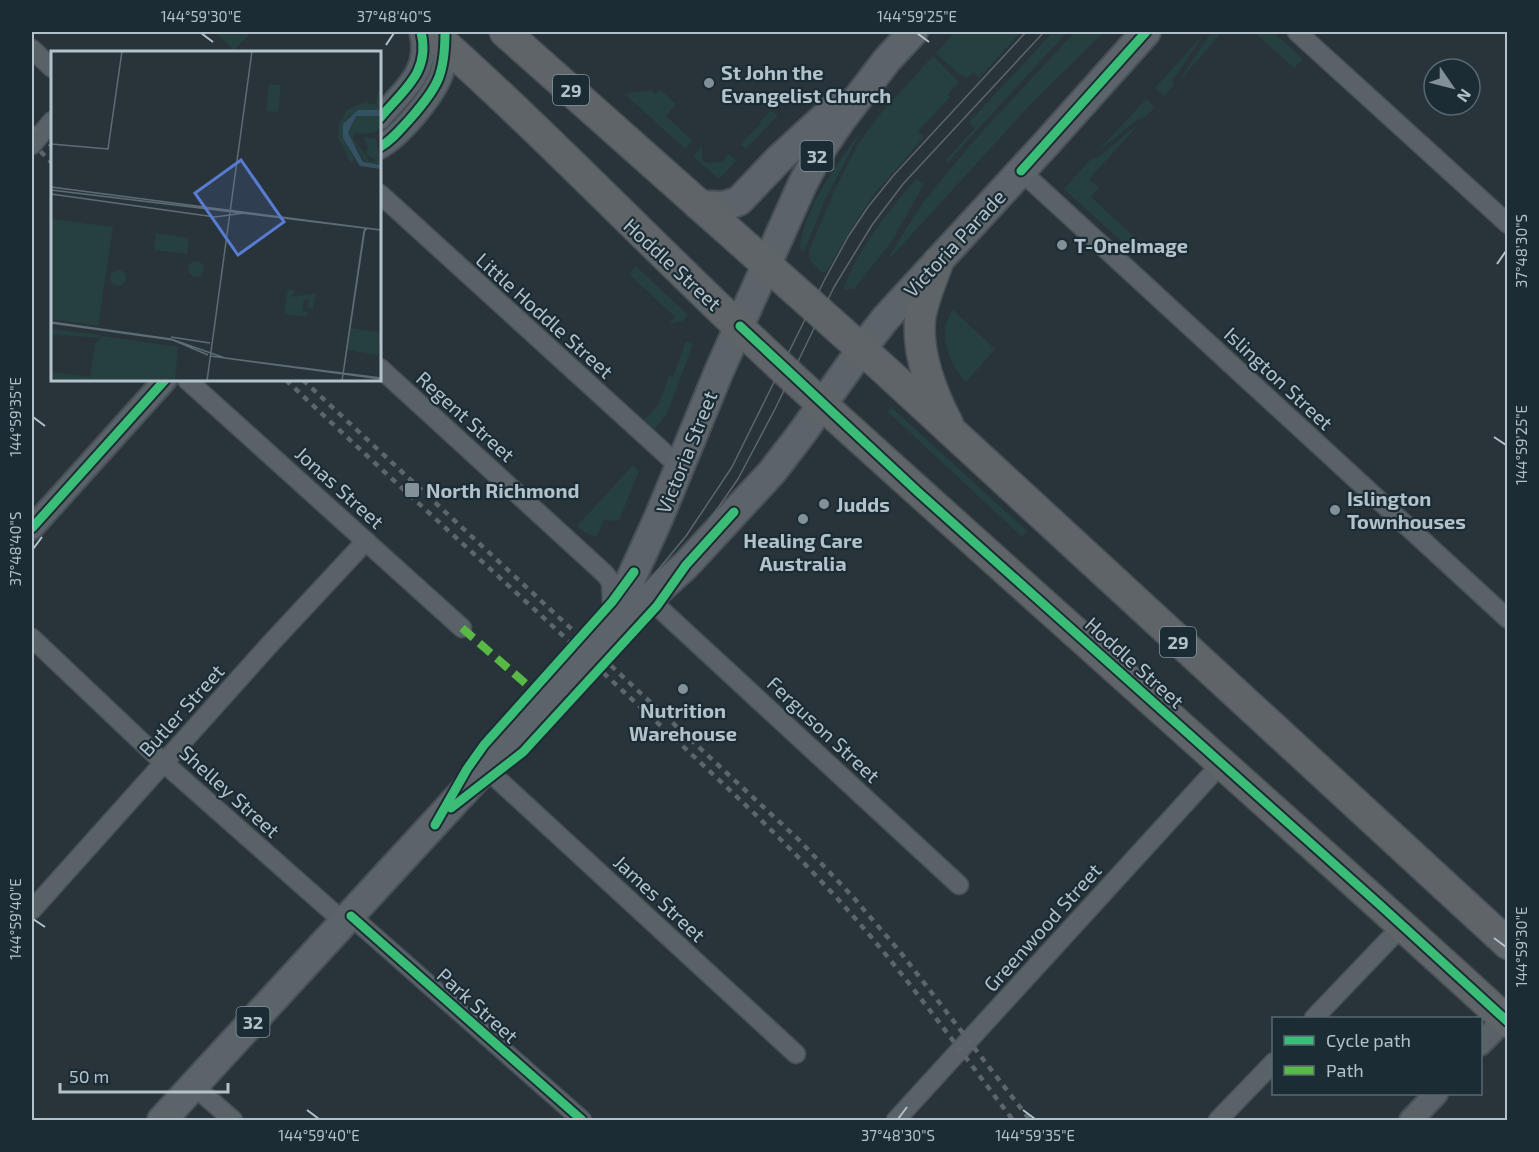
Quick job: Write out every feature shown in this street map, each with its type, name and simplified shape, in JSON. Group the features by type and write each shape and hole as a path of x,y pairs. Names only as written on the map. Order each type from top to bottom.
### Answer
{"highway":[{"name":"29","path":"505,32 861,350 1508,944"},
{"name":"Hoddle Street","path":"435,35 477,72 620,213 824,405 1506,1019"},
{"path":"938,262 922,310 921,342 928,374 939,403 947,422 962,443"}],"main road":[{"name":"32","path":"767,265 796,197 820,152 887,60 913,32"},
{"name":"Victoria Parade","path":"861,350 885,319 1146,32"},
{"path":"698,204 724,206 739,201 788,150 887,60"},
{"name":"Victoria Street","path":"604,639 681,468 767,265"},
{"name":"Victoria Street","path":"162,1120 443,817 604,639 686,565 786,455 824,405 861,350"},
{"name":"32","path":"443,817 523,751 657,606 686,565"},
{"name":"32","path":"443,817 467,769 488,740 612,602 634,572"}],"street":[{"path":"1297,32 1508,224"},
{"path":"381,117 420,69 424,49 435,35"},
{"path":"381,146 393,139 431,95 442,71 435,35"},
{"path":"32,49 51,67"},
{"path":"32,145 51,122"},
{"name":"Islington Street","path":"1021,171 1508,619"},
{"name":"Little Hoddle Street","path":"381,195 681,468"},
{"name":"Regent Street","path":"381,369 605,574 611,582 612,602"},
{"path":"32,528 164,381"},
{"name":"Jonas Street","path":"188,381 462,628"},
{"name":"Butler Street","path":"32,910 366,541"},
{"name":"Ferguson Street","path":"657,606 959,885"},
{"name":"Shelley Street","path":"32,640 164,763 348,920"},
{"name":"Greenwood Street","path":"896,1120 1221,764"},
{"name":"James Street","path":"493,775 796,1054"},
{"name":"Park Street","path":"348,920 582,1120"},
{"path":"1315,1017 1402,926"},
{"path":"1482,1042 1506,1019"},
{"path":"1218,1120 1272,1064"},
{"path":"194,1086 233,1120"},
{"path":"1411,1120 1435,1095"}],"green space":[{"path":"215,32 248,32 250,34 234,50"},
{"path":"955,32 1021,32 979,78 973,72 967,78 959,74 936,53"},
{"path":"1053,32 1067,32 948,162 946,160 975,128 969,122"},
{"path":"1075,32 1104,32 1030,105 892,256 890,255 919,208 941,180 980,134"},
{"path":"1209,32 1222,32 1179,81 1210,34"},
{"path":"1254,32 1273,32 1303,59 1294,68"},
{"path":"1204,34 1173,80 1174,85 1164,96 1155,88"},
{"path":"933,56 959,82 947,95 950,97 918,131 924,137 875,193 826,272 821,272 810,260 809,251 835,189 858,144 881,113"},
{"path":"651,90 655,94 660,90 676,104 666,116 693,141 685,149 625,94"},
{"path":"1146,99 1155,107 1144,118 1138,119 1096,153"},
{"path":"770,111 778,115 746,149 741,145 742,142 761,124 760,122"},
{"path":"1140,123 1089,179 1099,188 1091,197 1139,241 1131,250 1064,189 1092,158 1097,158"},
{"path":"862,129 825,200 804,252 800,248 803,233 815,201"},
{"path":"702,147 702,160 707,163 722,162 729,154 736,161 721,177 717,177 693,156"},
{"path":"916,179 924,184 892,241 854,289 843,289 857,259 875,231"},
{"path":"636,266 688,315 683,321 669,324 675,317 629,274"},
{"path":"953,310 995,349 966,382 954,366 945,338 945,328"},
{"path":"686,341 693,344 667,414 654,429 644,420 659,404 669,376 673,377"},
{"path":"891,407 1027,531 1022,537 888,412"},
{"path":"633,465 639,471 619,520 605,519 597,536 587,534 577,526"}],"tram line":[{"path":"157,1120 634,599 686,536 732,467 825,279 868,207 893,176 1026,32"},
{"path":"172,1120 610,644 677,567 738,479 834,287 872,225 903,184 1044,32"}],"railway":[{"path":"32,127 51,145"},
{"path":"32,143 51,162"},
{"path":"287,381 699,761 796,855 846,908 896,967 1013,1120"},
{"path":"304,381 799,840 853,897 901,953 1030,1120"}],"marked path":[{"path":"462,628 533,690"}],"cycle path":[{"path":"381,117 413,80 422,58 421,32"},
{"path":"381,146 403,127 433,89 441,70 445,32"},
{"path":"1021,171 1146,32"},
{"path":"740,326 918,492 1508,1022"},
{"path":"32,528 164,381"},
{"path":"451,808 523,752 657,606 686,565 734,512"},
{"path":"435,825 467,769 484,745 612,602 634,572"},
{"path":"351,916 582,1120"}],"place":[{"name":"St John the Evangelist Church","path":"709,83"},
{"name":"T-OneImage","path":"1062,245"},
{"name":"North Richmond","path":"412,490"},
{"name":"Judds","path":"824,504"},
{"name":"Islington Townhouses","path":"1335,510"},
{"name":"Healing Care Australia","path":"803,519"},
{"name":"Nutrition Warehouse","path":"683,689"}]}
